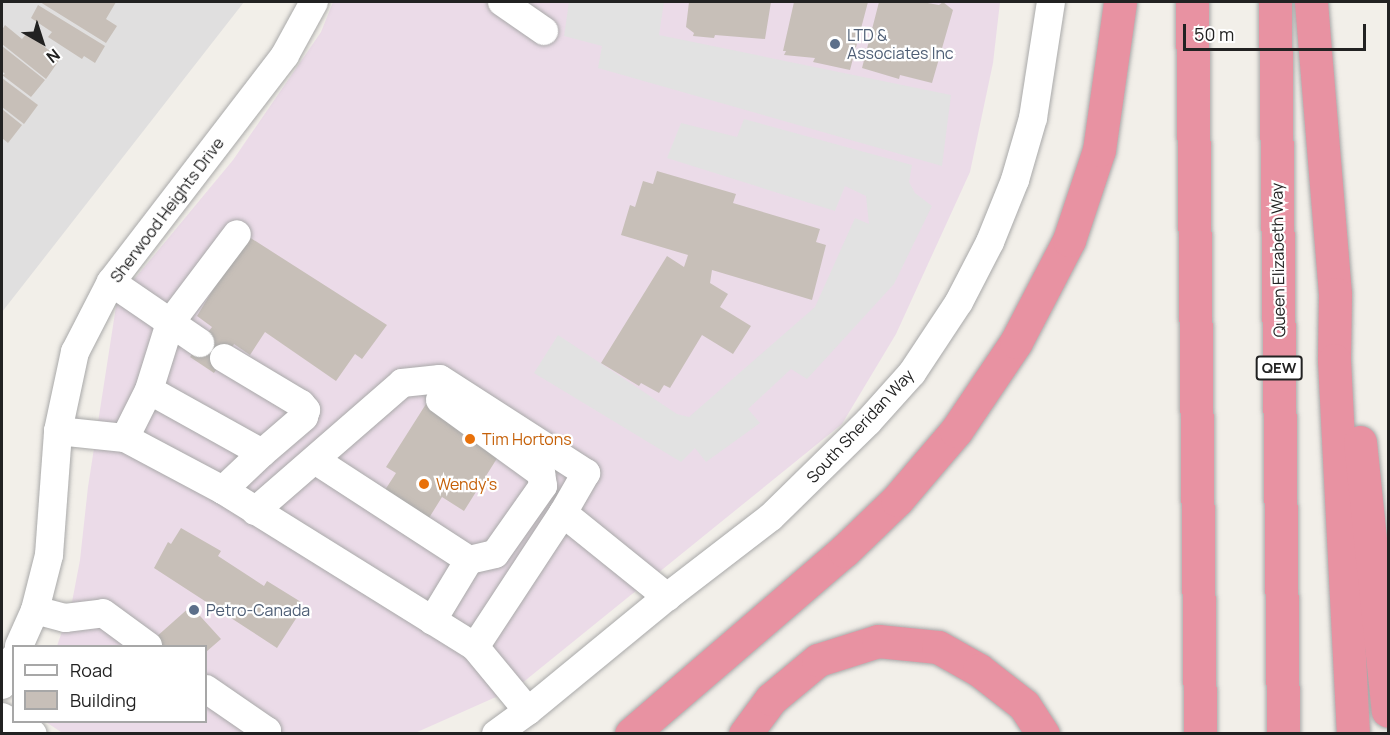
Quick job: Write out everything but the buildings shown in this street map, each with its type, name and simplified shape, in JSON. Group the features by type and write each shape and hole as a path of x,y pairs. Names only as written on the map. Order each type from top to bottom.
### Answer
{"highway":[{"path":"631,734 844,551 897,500 956,431 1016,342 1069,240 1099,150 1120,2"},
{"path":"1192,2 1200,734"},
{"name":"Queen Elizabeth Way","path":"1275,2 1283,734"},
{"path":"1311,2 1335,294 1334,360 1353,734"},
{"path":"1335,294 1350,358 1389,711"},
{"path":"745,734 771,699 818,660 878,641 938,647 979,670 1024,705 1043,734"}],"street":[{"name":"Sherwood Heights Drive","path":"19,645 35,610 49,555 57,431 75,352 111,282 285,55 314,2"},
{"name":"South Sheridan Way","path":"496,734 771,517 834,457 912,373 959,302 990,242 1015,180 1033,118 1051,2"},
{"path":"512,5 544,31"},
{"path":"125,438 149,390 170,323 237,234"},
{"path":"111,282 201,342"},
{"path":"223,490 304,417 306,410 301,404 224,358"},
{"path":"255,511 402,383 440,379 586,473 563,513 475,647"},
{"path":"414,381 541,473 543,486 495,554 469,560 432,621"},
{"path":"149,390 262,453"},
{"path":"57,431 125,438 223,490 475,647 528,711"},
{"path":"315,460 469,560"},
{"path":"563,513 667,597"},
{"path":"35,610 65,618 103,613 147,645"},
{"path":"2,685 12,662"},
{"path":"207,690 267,731 267,734"},
{"path":"13,723 33,734"}],"shaded area":[{"path":"2,2 244,2 2,312"},
{"path":"333,2 1000,2 993,63 970,172 896,334 842,424 516,688 415,733 64,734 48,723 207,723 207,645 57,645 72,602 80,560 88,487 117,300 233,160 321,32"},
{"path":"569,2 664,2 659,35 951,95 942,166 598,68 602,46 564,36"},
{"path":"744,119 912,165 909,182 915,193 932,206 894,284 807,379 791,369 748,409 760,423 706,462 695,448 681,462 534,373 558,335 677,414 689,417 815,307 855,218 869,224 866,196 845,186 835,211 667,158 681,123 737,137"}],"place":[{"name":"LTD & Associates Inc","path":"835,44"},
{"name":"Tim Hortons","path":"470,439"},
{"name":"Wendy's","path":"424,484"},
{"name":"Petro-Canada","path":"194,610"}]}
